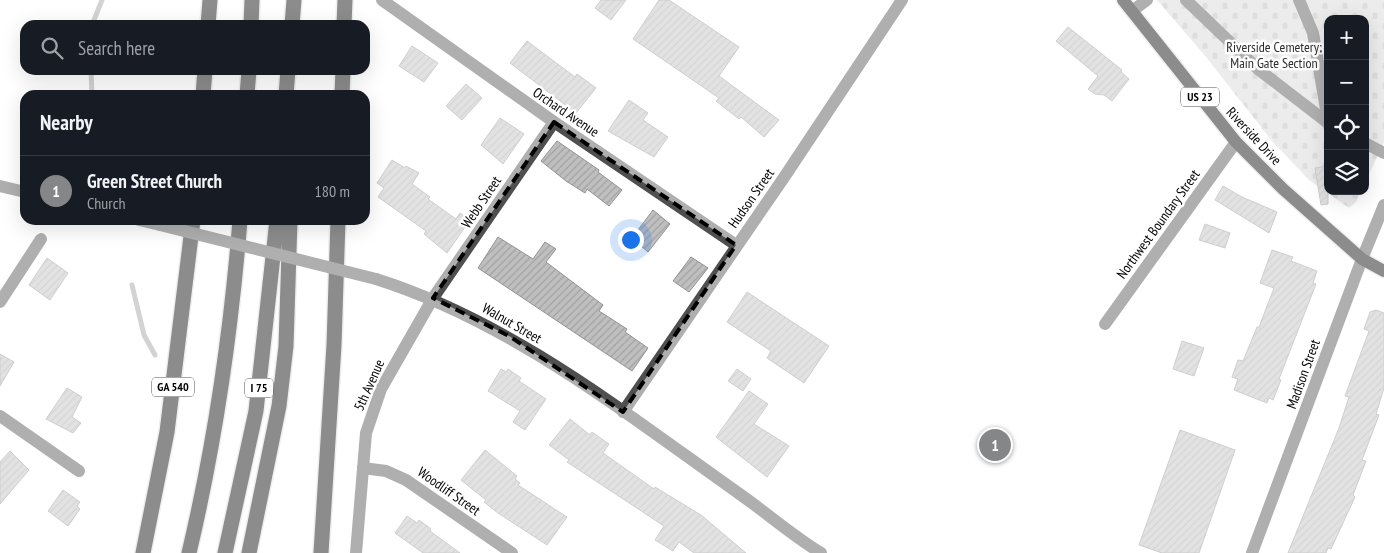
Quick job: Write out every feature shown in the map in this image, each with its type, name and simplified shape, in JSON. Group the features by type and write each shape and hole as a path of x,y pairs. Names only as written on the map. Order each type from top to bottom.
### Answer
{"highway":[{"path":"208,20 210,0"},
{"path":"251,20 252,0"},
{"path":"292,20 294,0"},
{"path":"344,0 344,20"},
{"path":"203,90 205,75"},
{"path":"248,90 249,75"},
{"path":"286,90 288,75"},
{"path":"342,75 342,90"},
{"name":"GA 540","path":"143,553 167,432 191,225"},
{"path":"189,553 217,422 233,302 240,225"},
{"name":"I 75","path":"225,553 256,411 276,225"},
{"path":"249,553 279,406 286,346 290,225"},
{"path":"321,553 334,345 338,225"}],"main road":[{"name":"Riverside Drive","path":"1123,0 1236,142 1283,189 1362,259 1384,271"}],"street":[{"name":"Orchard Avenue","path":"382,0 554,122 736,244"},
{"name":"Hudson Street","path":"623,412 736,244 785,176 902,0"},
{"path":"1132,11 1147,0"},
{"path":"1186,0 1258,69 1324,119"},
{"path":"1299,0 1313,33 1325,105"},
{"name":"Webb Street","path":"433,298 554,122"},
{"name":"Northwest Boundary Street","path":"1105,324 1236,142"},
{"path":"1369,145 1384,153"},
{"path":"0,186 20,191"},
{"name":"Madison Street","path":"1252,553 1384,205"},
{"name":"Walnut Street","path":"160,225 376,279 433,298 509,336 623,412 821,553"},
{"path":"0,302 41,239"},
{"name":"5th Avenue","path":"356,553 366,433 376,401 388,376 433,298"},
{"path":"0,416 79,471"},
{"name":"Woodliff Street","path":"363,468 386,471 406,480 512,553"}],"highlighted area":[{"path":"554,122 736,245 623,412 509,336 433,298"}],"green space":[{"name":"Riverside Cemetery: Main Gate Section","path":"1157,0 1384,0 1384,142 1369,174 1369,15 1324,15 1324,190 1309,180 1272,141 1206,57"},
{"name":"Riverside Cemetery: Main Gate Section","path":"1330,195 1359,195 1356,202 1349,208"}],"building":[{"path":"601,0 626,0 611,20 595,8"},
{"path":"659,0 669,0 739,47 719,76 779,120 764,137 741,117 739,119 716,101 719,98 633,39"},
{"path":"1068,27 1122,70 1121,72 1129,79 1112,101 1104,95 1095,94 1088,89 1098,76 1056,41"},
{"path":"527,41 575,77 577,74 596,88 576,113 510,63"},
{"path":"412,46 438,63 424,82 399,66"},
{"path":"466,84 482,98 462,120 446,106"},
{"path":"629,100 648,113 643,120 668,137 654,157 608,131"},
{"path":"500,118 524,134 503,164 481,145"},
{"path":"557,141 599,170 598,172 622,190 609,206 587,189 585,193 566,181 541,161"},
{"path":"392,160 405,168 406,166 419,173 412,184 430,197 428,199 456,219 460,213 470,220 447,253 424,234 426,231 378,197 384,188 377,183"},
{"path":"1324,167 1324,195 1328,195 1328,204 1321,205 1315,168"},
{"path":"1223,186 1242,197 1277,212 1269,233 1215,200"},
{"path":"653,210 670,224 648,252 632,238"},
{"path":"1205,224 1230,233 1225,248 1199,240"},
{"path":"498,237 533,259 545,242 556,249 546,262 603,305 599,311 627,329 625,332 648,348 632,371 478,268"},
{"path":"1272,250 1293,257 1291,261 1317,271 1313,283 1316,284 1279,379 1281,380 1273,400 1269,398 1267,403 1234,390 1238,379 1232,377 1238,360 1243,361 1274,288 1260,283"},
{"path":"691,257 708,268 689,292 673,281"},
{"path":"47,258 68,273 50,300 29,285"},
{"path":"747,292 829,346 804,383 767,358 771,351 727,322"},
{"path":"1376,310 1384,313 1384,388 1376,414 1379,415 1362,460 1366,461 1353,495 1355,497 1331,549 1328,548 1326,553 1288,553 1339,428 1349,397 1345,396 1369,331 1364,329 1370,312"},
{"path":"1182,341 1204,348 1194,376 1173,369"},
{"path":"0,354 14,362 0,386"},
{"path":"501,369 506,372 508,369 521,378 519,381 546,399 525,430 513,422 520,411 488,391"},
{"path":"737,369 751,379 743,391 728,381"},
{"path":"67,388 82,397 72,417 81,423 73,433 46,419"},
{"path":"749,391 768,404 754,424 789,446 767,477 716,437"},
{"path":"570,419 590,435 592,432 609,444 603,453 654,489 655,487 701,515 746,553 694,553 679,542 673,551 655,540 664,526 567,462 569,460 549,445"},
{"path":"1180,430 1235,450 1199,553 1162,553 1139,545"},
{"path":"485,450 517,476 515,479 520,483 518,485 567,517 547,545 498,513 484,502 486,500 461,480"},
{"path":"10,451 29,470 0,504 0,462"},
{"path":"63,490 80,502 77,506 80,509 68,526 48,511"},
{"path":"407,516 417,523 419,520 431,529 430,531 460,553 423,553 395,533"}],"waterway":[{"path":"94,20 102,0"},
{"path":"91,75 92,90"},
{"path":"132,285 144,335 155,355"}],"place":[{"name":"Green Street Church","path":"995,445"}]}
